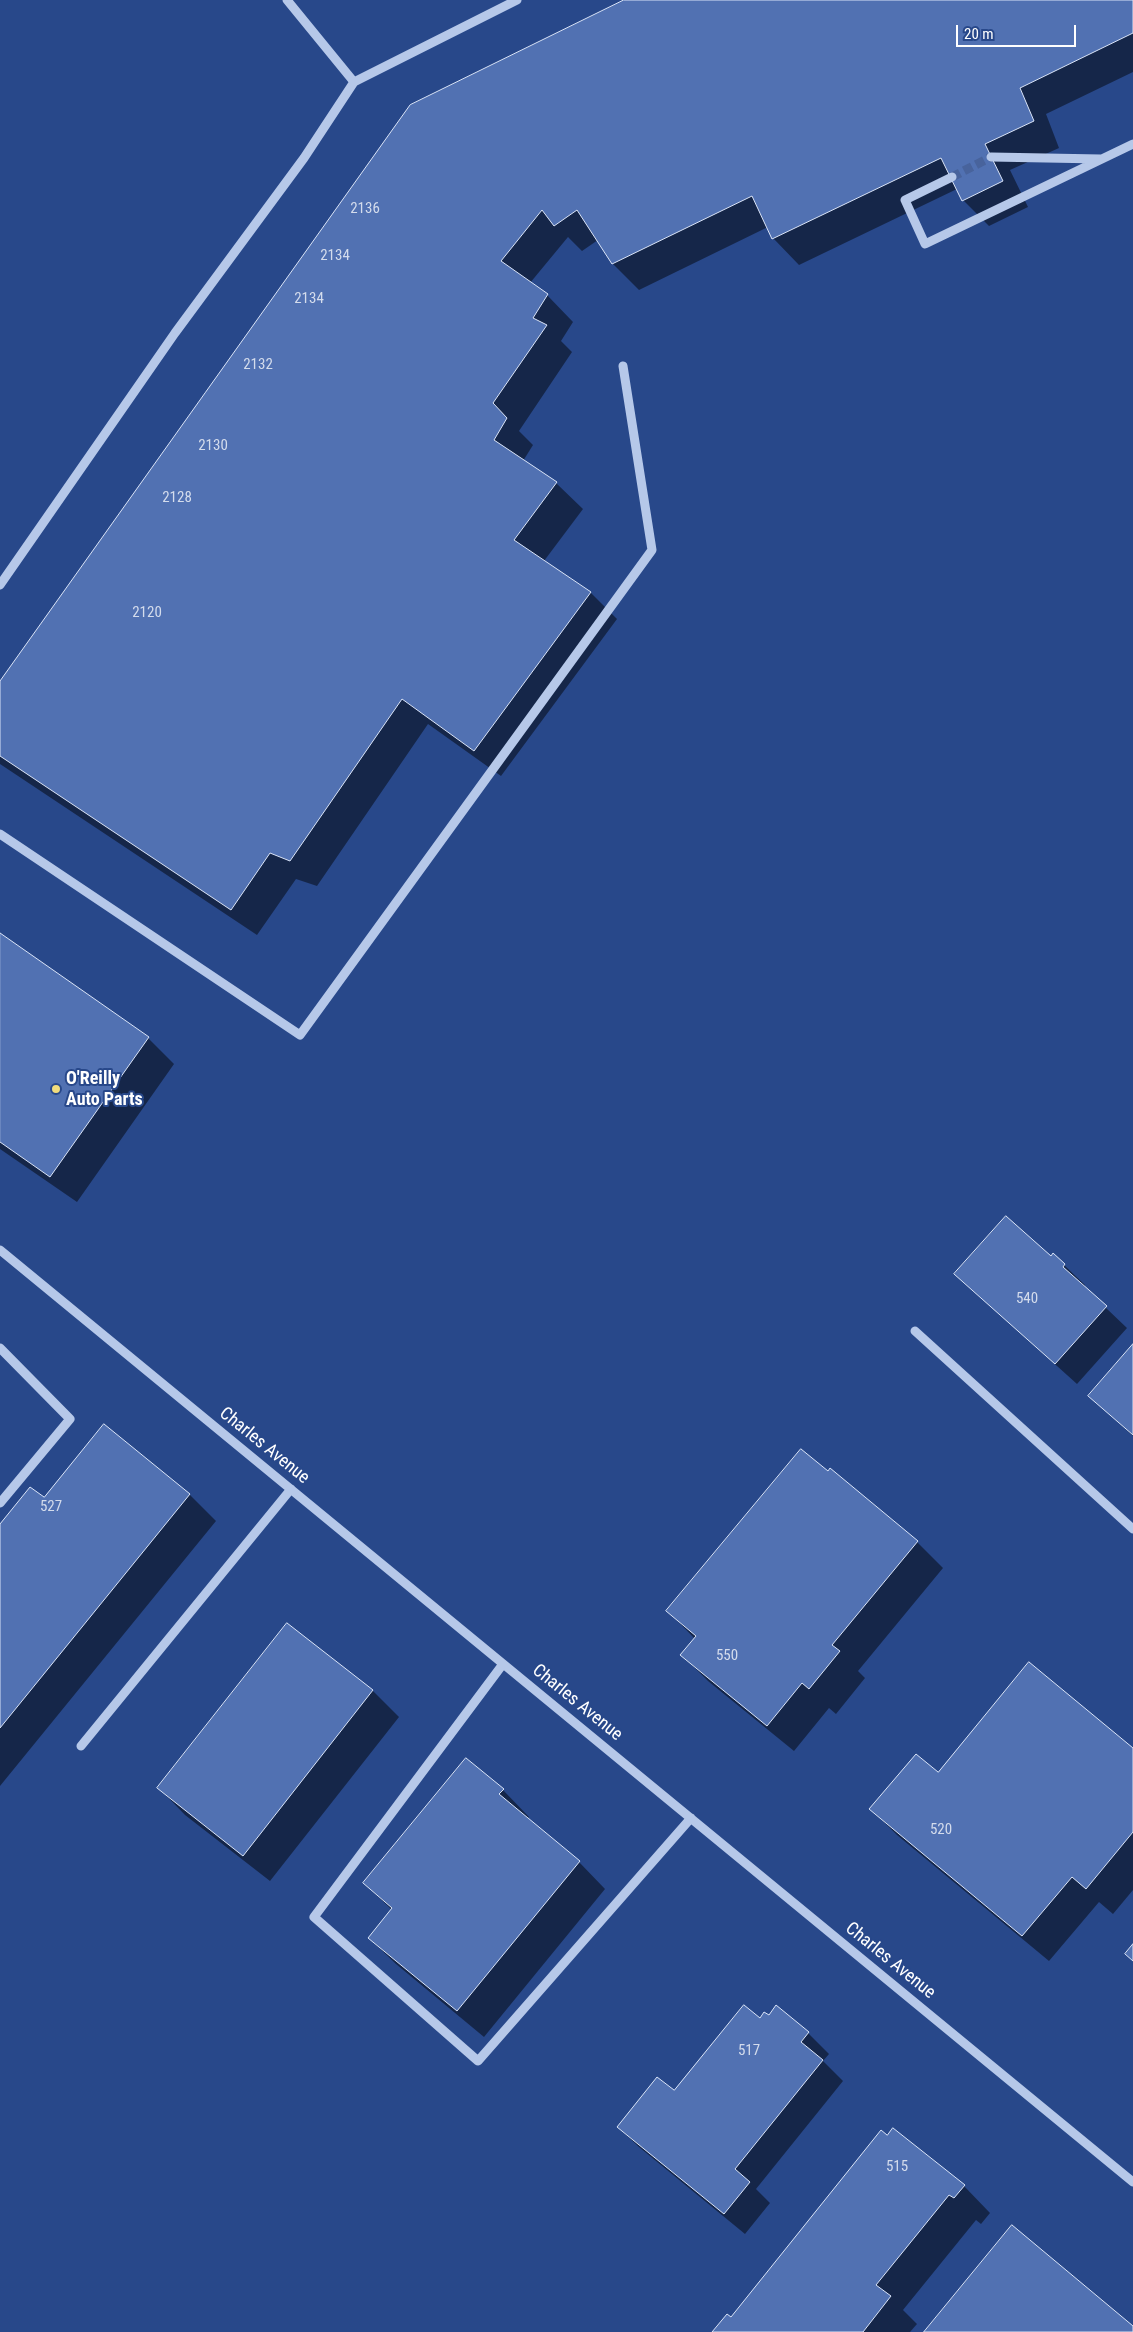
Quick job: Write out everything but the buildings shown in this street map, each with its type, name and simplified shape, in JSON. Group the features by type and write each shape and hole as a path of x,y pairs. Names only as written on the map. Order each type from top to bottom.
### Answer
{"street":[{"path":"287,0 354,82"},
{"path":"0,585 175,333 304,158 354,82 517,0"},
{"path":"952,177 904,200 925,244 1133,144"},
{"path":"991,157 1103,159"},
{"path":"0,834 300,1035 652,550 623,366"},
{"name":"Charles Avenue","path":"0,1250 1133,2182"},
{"path":"915,1331 1133,1529"},
{"path":"0,1348 70,1419 0,1503"},
{"path":"81,1746 291,1489"},
{"path":"503,1664 314,1917 478,2061 691,1818"}],"tunnel":[{"path":"952,177 991,157"}],"place":[{"name":"O'Reilly Auto Parts","path":"56,1089"}]}
